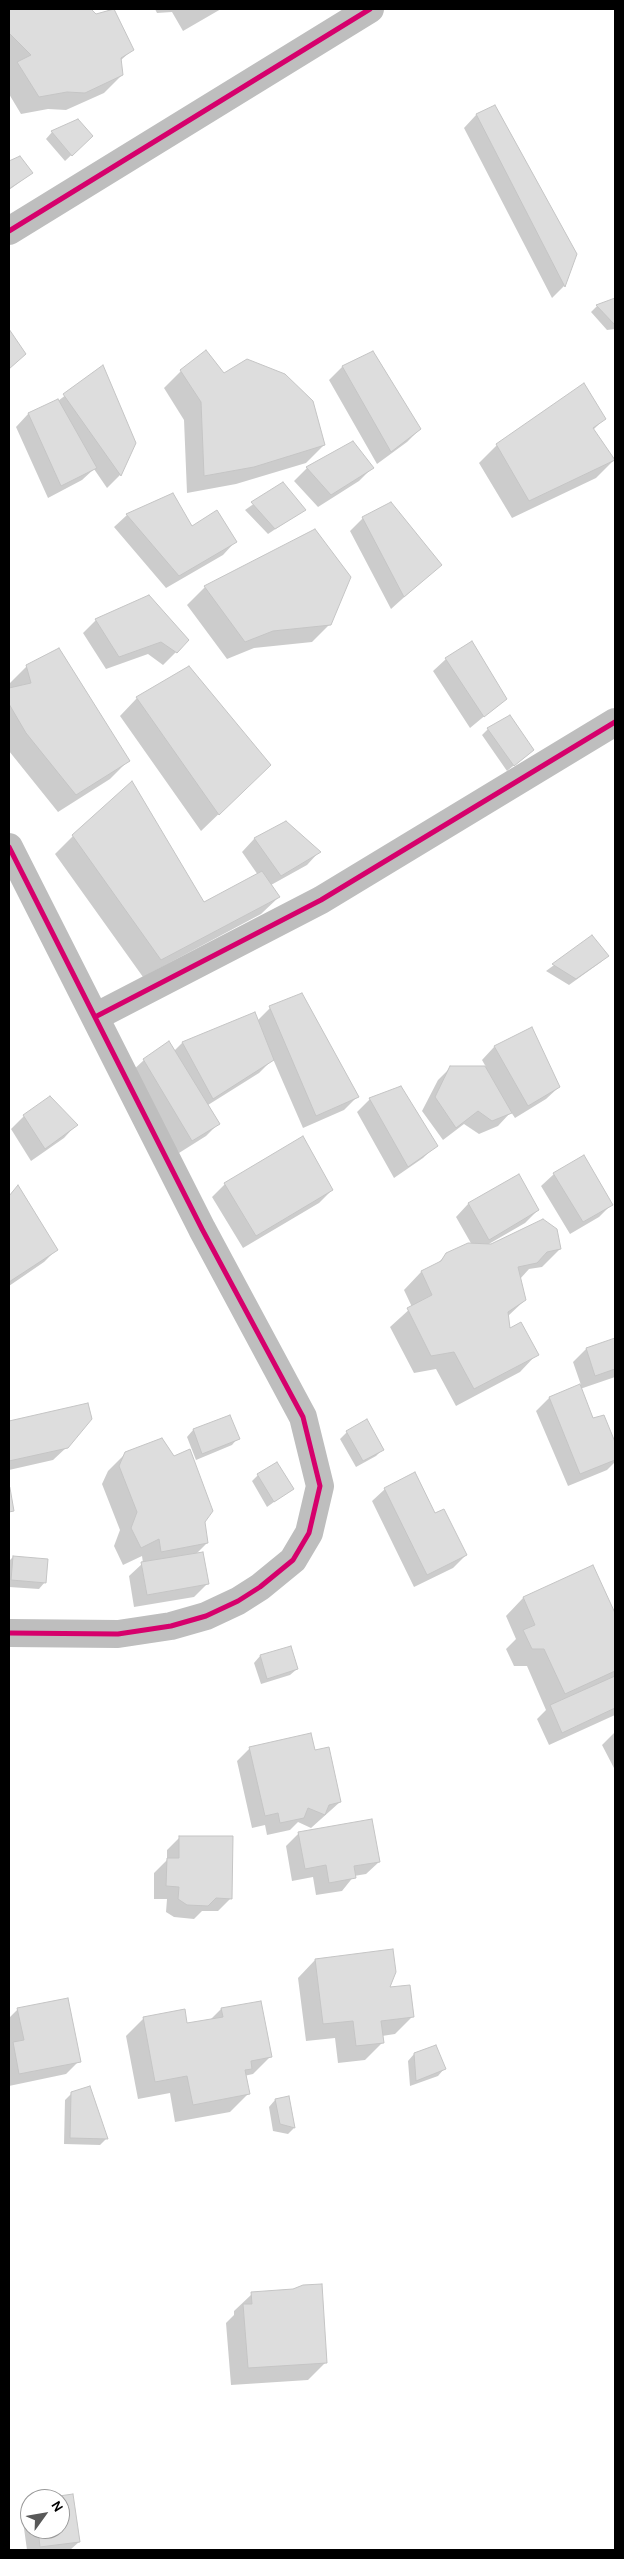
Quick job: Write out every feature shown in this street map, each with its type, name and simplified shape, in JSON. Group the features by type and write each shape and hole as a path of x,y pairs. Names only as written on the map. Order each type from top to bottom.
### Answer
{"street":[{"path":"9,232 370,9"},
{"path":"94,1016 321,900 615,722"},
{"path":"9,847 202,1229 303,1417 320,1486 309,1533 293,1560 260,1588 238,1602 206,1616 170,1626 118,1634 9,1633"}],"building":[{"path":"9,9 91,9 96,14 114,9 134,50 121,58 123,75 85,93 67,92 39,97 17,62 31,55 9,33"},
{"path":"495,105 577,254 565,287 476,114"},
{"path":"78,119 93,136 72,156 51,131"},
{"path":"20,156 33,173 9,189 9,161"},
{"path":"615,298 615,324 614,324 596,305"},
{"path":"9,329 26,354 9,369"},
{"path":"206,350 224,373 247,359 285,374 313,401 325,445 254,467 204,476 201,402 180,370"},
{"path":"373,351 421,429 391,452 342,366"},
{"path":"103,365 136,443 121,476 63,394"},
{"path":"584,383 606,419 593,428 615,460 529,501 496,444"},
{"path":"58,399 97,468 61,486 28,413"},
{"path":"353,441 374,468 331,495 306,467"},
{"path":"283,482 306,510 275,529 251,502"},
{"path":"173,493 192,526 217,510 237,542 179,576 126,514"},
{"path":"391,502 442,565 404,597 362,517"},
{"path":"315,529 351,577 331,625 273,631 245,642 204,586"},
{"path":"149,595 189,640 177,653 161,642 119,657 95,619"},
{"path":"472,641 507,699 484,717 445,658"},
{"path":"59,648 130,761 76,795 26,733 9,704 9,688 31,683 26,665"},
{"path":"189,666 271,765 219,815 136,697"},
{"path":"510,715 534,750 514,766 487,728"},
{"path":"132,781 204,902 262,871 280,897 161,960 72,835"},
{"path":"286,821 321,852 281,876 254,838"},
{"path":"592,935 609,956 576,979 552,964"},
{"path":"302,993 359,1097 316,1116 269,1006"},
{"path":"255,1012 274,1060 213,1099 182,1042"},
{"path":"532,1027 560,1087 528,1106 494,1046"},
{"path":"169,1041 220,1124 192,1141 143,1059"},
{"path":"450,1066 485,1066 512,1113 492,1121 478,1111 456,1128 435,1097"},
{"path":"401,1086 438,1146 408,1167 369,1098"},
{"path":"50,1096 78,1125 45,1149 23,1115"},
{"path":"303,1136 333,1190 256,1236 224,1183"},
{"path":"584,1155 613,1205 583,1222 553,1173"},
{"path":"519,1174 539,1210 489,1240 468,1203"},
{"path":"18,1185 58,1250 9,1282 9,1196"},
{"path":"543,1219 557,1229 561,1249 547,1252 537,1263 518,1267 526,1300 508,1312 510,1328 521,1322 539,1355 474,1389 454,1352 431,1356 407,1308 432,1295 421,1271 441,1261 446,1253 468,1243 491,1244"},
{"path":"615,1338 615,1369 595,1376 586,1348"},
{"path":"580,1384 593,1418 604,1415 615,1442 615,1460 580,1474 549,1397"},
{"path":"88,1403 92,1419 68,1448 9,1461 9,1421"},
{"path":"230,1415 240,1439 202,1454 193,1429"},
{"path":"367,1419 384,1450 363,1461 346,1431"},
{"path":"162,1438 174,1456 190,1449 213,1511 205,1522 208,1543 161,1552 159,1539 141,1548 131,1528 137,1512 119,1466 125,1452"},
{"path":"277,1462 294,1489 274,1502 257,1474"},
{"path":"415,1472 435,1513 444,1509 467,1555 427,1575 384,1488"},
{"path":"9,1489 14,1511 9,1512"},
{"path":"203,1552 209,1584 147,1595 141,1562"},
{"path":"13,1556 48,1559 46,1583 11,1580"},
{"path":"593,1565 615,1613 615,1671 565,1694 544,1649 532,1649 523,1630 535,1625 523,1597"},
{"path":"291,1646 298,1669 267,1679 260,1655"},
{"path":"615,1676 615,1708 562,1733 550,1705"},
{"path":"311,1733 315,1750 329,1747 341,1802 329,1805 325,1815 308,1808 304,1818 280,1823 278,1813 265,1816 249,1747"},
{"path":"372,1819 380,1862 354,1866 356,1878 329,1883 326,1865 305,1869 298,1832"},
{"path":"179,1836 233,1836 232,1899 216,1898 208,1906 187,1905 178,1899 179,1887 166,1886 167,1858 179,1858"},
{"path":"393,1949 396,1972 390,1987 410,1985 414,2017 381,2021 384,2043 356,2046 353,2021 323,2024 315,1959"},
{"path":"68,1998 81,2062 19,2074 13,2042 24,2040 17,2008"},
{"path":"261,2001 272,2057 251,2061 252,2069 245,2070 250,2094 193,2105 187,2076 155,2082 143,2017 185,2009 187,2023 223,2017 221,2008"},
{"path":"436,2045 446,2069 416,2081 414,2053"},
{"path":"90,2086 108,2139 70,2138 71,2092"},
{"path":"289,2096 295,2128 280,2124 275,2099"},
{"path":"322,2284 327,2363 248,2368 243,2304 252,2304 251,2292 293,2289 303,2285"},
{"path":"70,2494 73,2494 80,2542 40,2547 39,2539 70,2539"}],"cycle path":[{"path":"9,231 370,9"},
{"path":"95,1017 321,900 615,722"},
{"path":"9,847 202,1229 303,1417 320,1486 309,1533 293,1560 260,1587 238,1601 206,1616 171,1626 118,1634 9,1633"}]}
